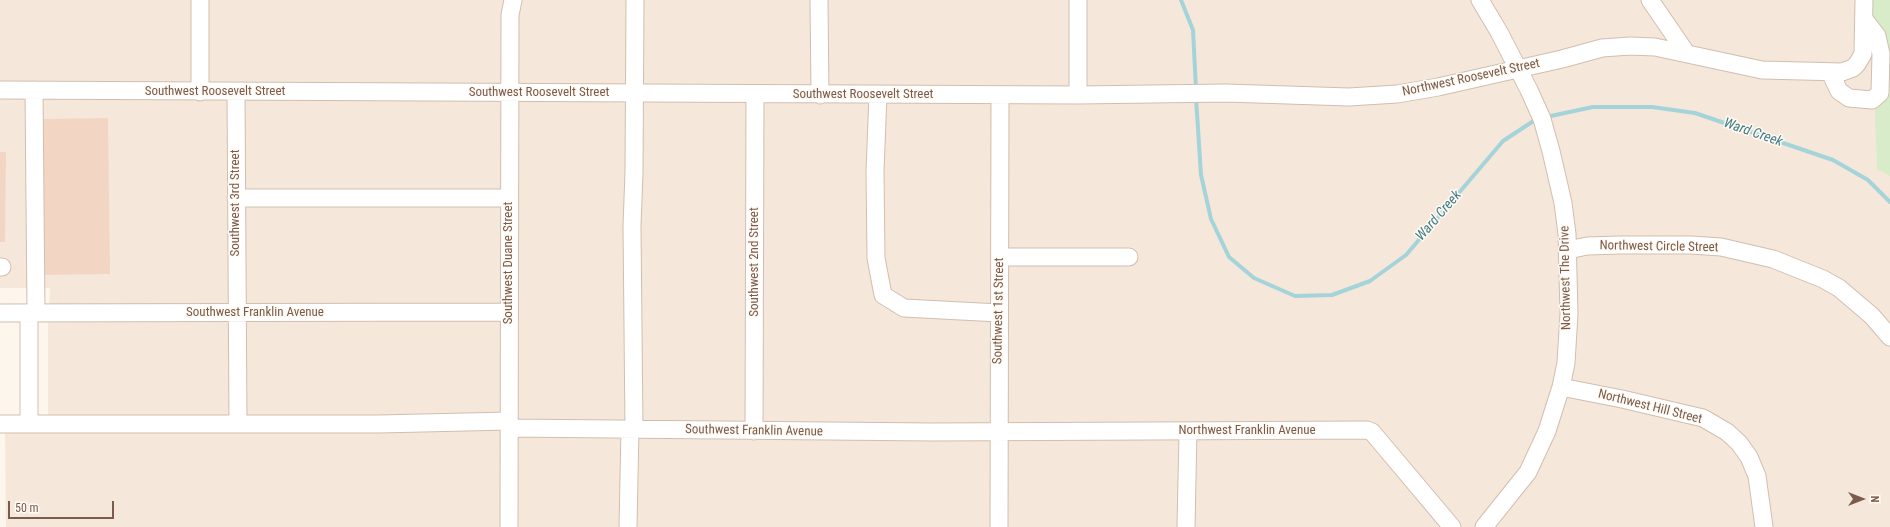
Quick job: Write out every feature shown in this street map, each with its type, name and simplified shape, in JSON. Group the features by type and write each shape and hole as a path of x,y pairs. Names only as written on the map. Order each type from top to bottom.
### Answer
{"street":[{"path":"200,0 200,92"},
{"name":"Southwest Duane Street","path":"509,527 509,93 510,15 513,0"},
{"path":"628,527 632,429 632,226 635,94 635,0"},
{"path":"819,0 820,94"},
{"path":"1078,0 1078,96"},
{"name":"Northwest The Drive","path":"1480,0 1519,69 1542,119 1563,203 1568,250 1568,328 1566,363 1561,387 1547,431 1528,472 1484,527"},
{"path":"1650,0 1687,54"},
{"path":"1830,72 1839,91 1849,98 1872,100 1880,93 1882,54 1878,36 1864,19 1864,0"},
{"name":"Northwest Roosevelt Street","path":"1078,96 1226,93 1349,98 1397,94 1438,87 1609,47 1630,46 1655,48 1762,70 1847,71 1861,59 1864,48 1864,19"},
{"name":"Southwest Roosevelt Street","path":"0,90 1078,96"},
{"path":"27,422 32,314 34,90"},
{"name":"Southwest 3rd Street","path":"236,92 236,314 238,424"},
{"name":"Southwest 2nd Street","path":"754,431 755,94"},
{"path":"878,95 875,171 876,258 883,295 904,308 999,313"},
{"name":"Southwest 1st Street","path":"999,527 998,432 1000,95"},
{"path":"236,198 509,198"},
{"name":"Northwest Circle Street","path":"1568,250 1587,246 1691,245 1721,247 1773,259 1824,279 1839,288 1872,316 1890,337"},
{"path":"1000,257 1129,257"},
{"name":"Southwest Franklin Avenue","path":"0,314 509,312"},
{"name":"Northwest Hill Street","path":"1561,387 1635,402 1702,418 1727,432 1749,457 1756,476 1762,500 1764,527"},
{"name":"Southwest Franklin Avenue","path":"0,424 27,422 509,425 754,431 998,432"},
{"name":"Northwest Franklin Avenue","path":"998,432 1367,430 1372,432 1452,527"},
{"path":"1186,527 1188,431"}],"shaded area":[{"path":"0,0 1890,0 1890,527 6,527 5,430 48,428 48,325 50,288 0,288"}],"green space":[{"path":"1871,0 1890,0 1890,176 1877,169"}],"building":[{"path":"108,118 110,274 44,275 42,119"},
{"path":"0,152 6,152 5,242 0,242"}],"waterway":[{"name":"Ward Creek","path":"1181,0 1193,30 1196,89"},
{"name":"Ward Creek","path":"1196,98 1201,175 1211,219 1229,257 1254,278 1295,296 1332,295 1370,281 1406,255 1503,141 1538,118"},
{"name":"Ward Creek","path":"1546,117 1593,107 1652,107 1695,113 1833,160 1868,180 1890,202"}]}
